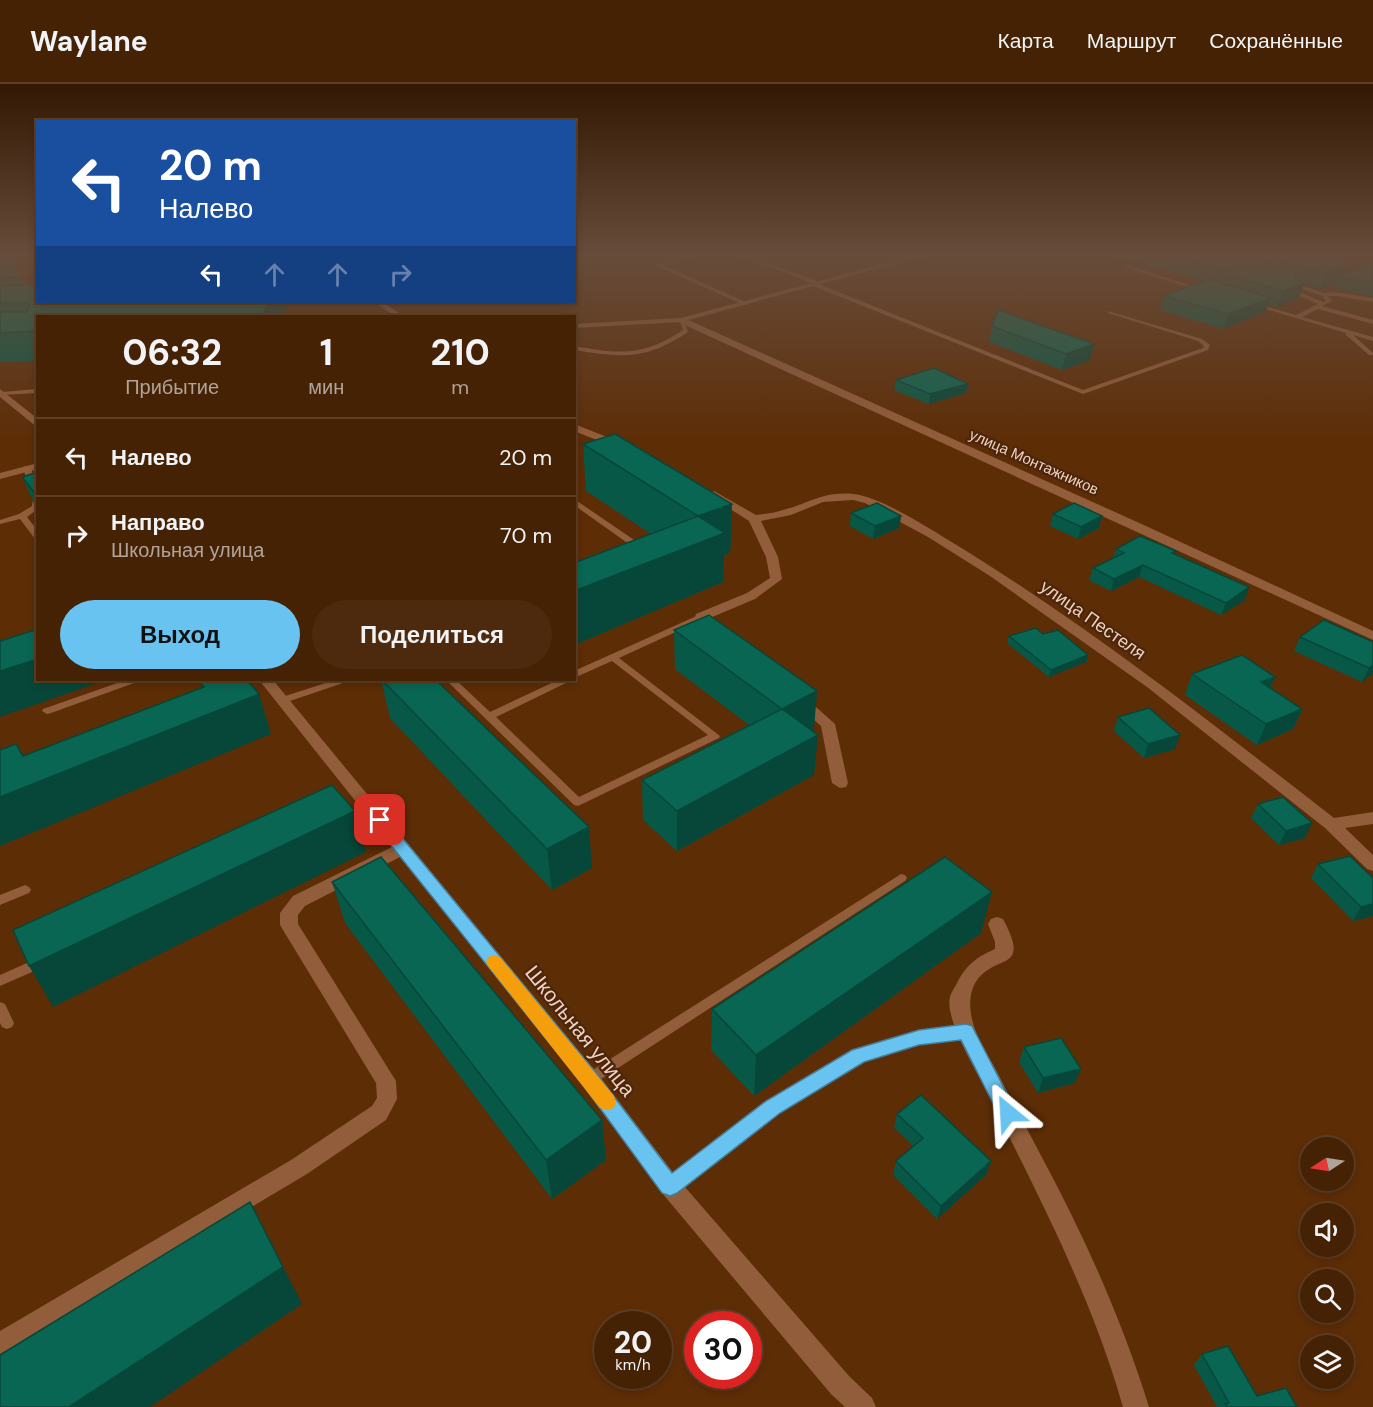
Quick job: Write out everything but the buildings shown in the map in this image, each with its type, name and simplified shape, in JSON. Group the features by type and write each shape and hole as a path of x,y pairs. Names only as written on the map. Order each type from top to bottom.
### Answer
{"street":[{"path":"576,326 690,318"},
{"name":"улица Монтажников","path":"681,320 1142,528 1373,636"},
{"path":"1,393 36,421"},
{"path":"576,428 634,452"},
{"path":"0,476 32,467"},
{"path":"704,489 754,519 772,557 776,579 751,596 701,617 728,640"},
{"name":"улица Пестеля","path":"754,519 787,513 831,497 853,497 880,507 932,535 994,573 1152,684 1331,824 1373,865"},
{"name":"Школьная улица","path":"267,681 363,809 402,849 590,1079 670,1186 840,1385 864,1407"},
{"path":"792,694 828,724 840,783"},
{"path":"1331,824 1373,818"},
{"path":"0,1345 299,1167 379,1113 387,1098 386,1081 289,925 290,913 299,901 402,849"},
{"path":"997,924 1004,942 1004,953 981,964 971,974 959,999 966,1032 1050,1195 1101,1306 1123,1363 1136,1407"}],"lane":[{"path":"901,318 1083,392 1206,349 1208,345 1200,340 1128,318"},
{"path":"1303,318 1373,339"},
{"path":"576,348 637,355 667,344 686,331 681,320"},
{"path":"1343,330 1371,354"},
{"path":"1,393 36,391"},
{"path":"32,467 36,493"},
{"path":"576,502 653,557"},
{"path":"0,522 22,516 36,507"},
{"path":"22,516 36,534"},
{"path":"576,674 701,617"},
{"path":"451,681 578,802 716,736 612,657"},
{"path":"47,711 131,681"},
{"path":"283,700 340,681"},
{"path":"490,716 563,681"},
{"path":"590,1079 901,878"},
{"path":"0,900 25,890"},
{"path":"0,981 53,956"},
{"path":"0,1008 7,1023"},
{"path":"670,1186 773,1107 859,1056 919,1037 966,1032"}],"slow traffic":[{"path":"494,962 607,1102"}],"route":[{"path":"380,820 590,1079 670,1186 773,1107 859,1056 919,1037 966,1032 1008,1113"}]}
